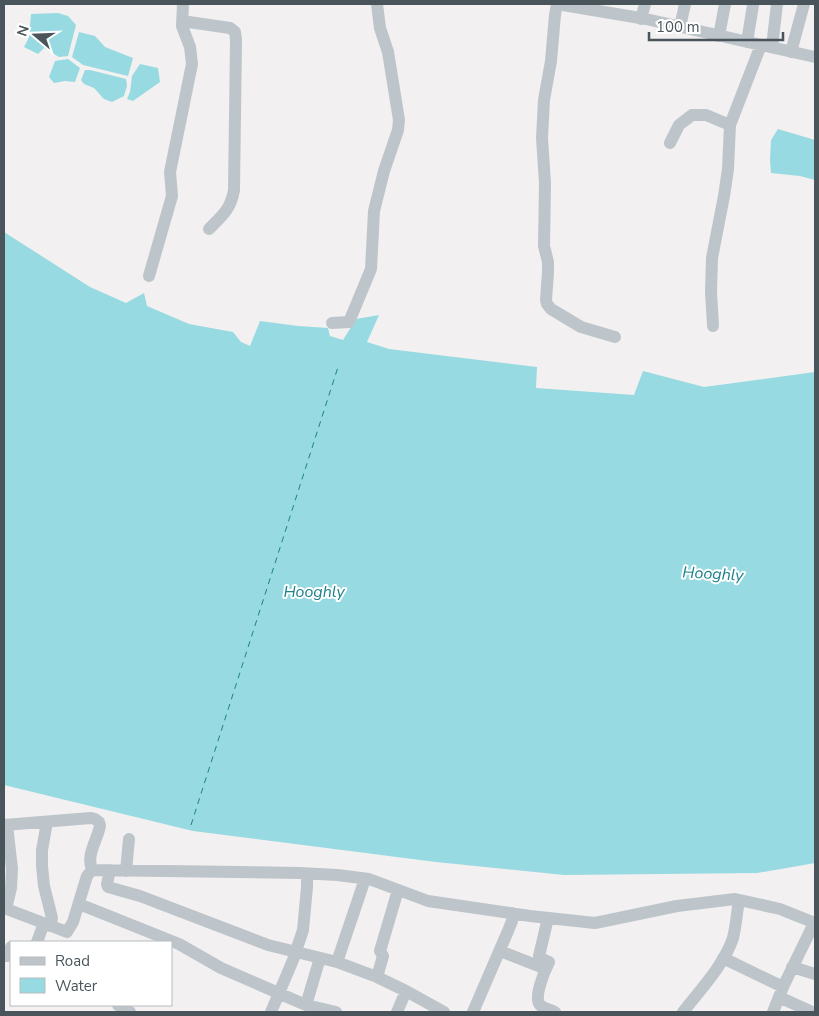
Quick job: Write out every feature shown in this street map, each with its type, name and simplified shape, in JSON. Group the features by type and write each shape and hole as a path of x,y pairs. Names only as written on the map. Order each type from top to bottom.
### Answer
{"street":[{"path":"149,276 172,196 170,172 192,64 190,47 182,26 183,4"},
{"path":"332,323 349,322 371,269 374,211 384,171 398,130 399,120 388,52 380,28 377,4"},
{"path":"615,337 581,327 551,309 546,300 548,262 544,246 545,183 542,138 544,100 552,61 557,4 620,9 641,19 815,57"},
{"path":"641,19 646,4"},
{"path":"680,27 685,4"},
{"path":"718,36 725,4"},
{"path":"713,326 712,258 728,169 730,125 766,46 777,4"},
{"path":"790,52 804,4"},
{"path":"747,42 753,5"},
{"path":"182,21 230,28 234,32 236,40 234,190 227,211 209,229"},
{"path":"670,143 679,124 692,115 706,115 730,125"},
{"path":"96,819 99,822 99,830 90,858 92,870 87,876 73,922 65,937 47,924 5,908 11,888 12,868 5,825 96,819"},
{"path":"38,941 52,918 44,886 42,866 42,850 47,822"},
{"path":"126,871 129,838"},
{"path":"92,870 337,875 365,879 428,901 595,923 677,906 735,899 780,909 815,923 792,967 773,1012"},
{"path":"110,870 108,887 140,896 268,945 337,962 406,990 444,1012"},
{"path":"271,1012 303,930 307,874"},
{"path":"337,962 365,879"},
{"path":"377,977 383,956 380,951 398,890"},
{"path":"683,1012 718,967 727,952 733,937 739,900"},
{"path":"79,904 171,941"},
{"path":"473,1012 510,926 512,913"},
{"path":"548,918 539,956 549,962 540,984 539,1004 555,1012"},
{"path":"172,942 221,968 279,994 306,1005 332,1012"},
{"path":"500,951 546,969"},
{"path":"306,1005 320,958"},
{"path":"723,958 812,1012"},
{"path":"792,967 815,974"},
{"path":"397,1012 406,990"}],"water":[{"path":"58,13 68,16 76,25 68,56 59,57 44,48 38,54 24,47 29,37 31,14"},
{"path":"79,32 95,36 105,47 133,58 128,76 83,65 72,57"},
{"path":"68,59 80,68 75,82 54,83 49,77 55,61"},
{"path":"140,64 158,68 160,82 133,101 127,99 132,76"},
{"path":"85,70 126,79 127,86 124,96 112,102 104,99 94,88 84,84 81,80"},
{"path":"778,129 815,140 815,180 800,176 771,173 771,140"},
{"name":"Hooghly","path":"4,232 90,287 126,303 144,293 147,306 189,324 233,332 241,342 250,346 260,321 328,328 330,336 343,340 356,319 379,315 367,342 389,349 537,367 536,388 634,395 643,371 704,387 815,372 815,863 757,873 564,875 436,862 193,831 4,785"}],"ferry route":[{"path":"191,825 338,367"}]}
